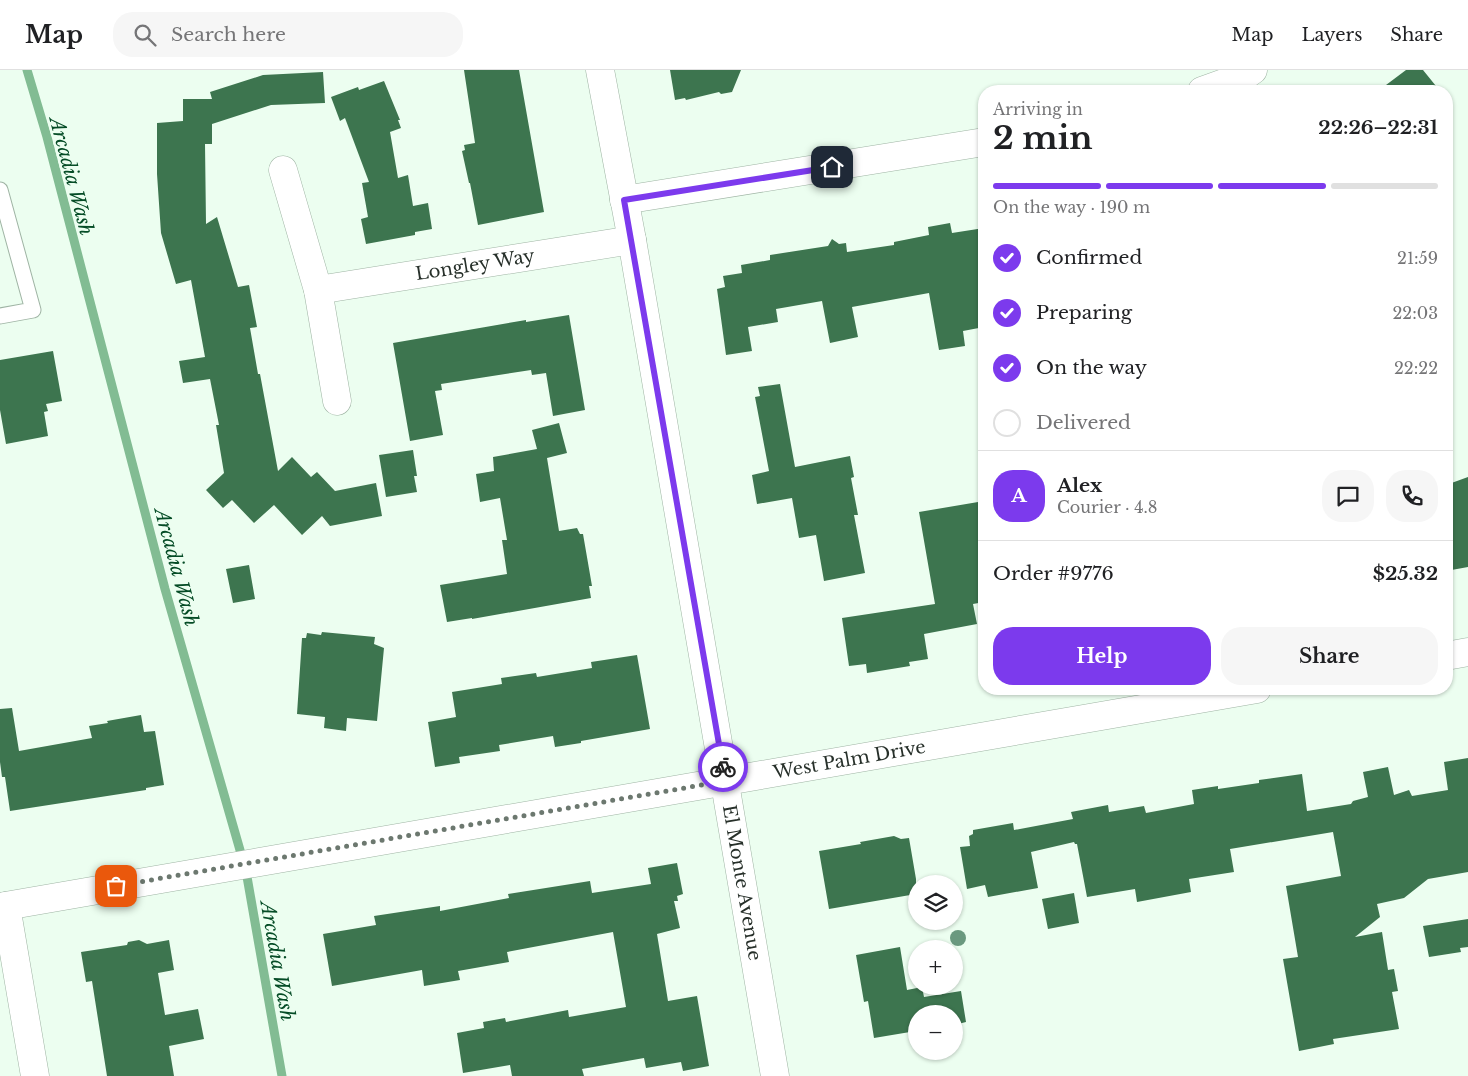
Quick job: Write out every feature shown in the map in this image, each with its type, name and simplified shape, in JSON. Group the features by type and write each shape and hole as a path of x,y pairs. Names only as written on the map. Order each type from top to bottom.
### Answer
{"street":[{"name":"El Monte Avenue","path":"600,70 632,240 775,1076"},
{"path":"1218,85 1246,75 1253,70"},
{"path":"624,200 978,143"},
{"path":"283,170 318,290 337,400"},
{"name":"Longley Way","path":"318,290 632,240"},
{"path":"1453,655 1468,652"},
{"name":"West Palm Drive","path":"3,906 1221,695"},
{"path":"3,906 35,1076"}],"lane":[{"path":"0,190 33,310 0,316"}],"building":[{"path":"464,70 519,70 544,212 478,225 462,151 465,150 464,145 475,143"},
{"path":"670,70 741,70 732,92 721,94 719,92 686,100 685,98 675,100"},
{"path":"1406,70 1423,70 1435,85 1386,85"},
{"path":"323,72 325,103 271,105 212,124 212,144 205,144 206,224 217,217 238,287 249,285 257,327 250,328 278,471 292,457 311,477 317,472 335,491 376,483 382,516 330,526 322,516 302,535 274,505 254,523 232,500 223,508 206,490 224,473 216,425 219,425 210,379 183,383 179,361 205,357 191,280 176,284 161,233 157,174 157,123 183,121 183,99 212,99 210,92 263,75"},
{"path":"384,81 400,120 398,120 401,128 390,132 398,178 408,175 413,206 428,203 432,229 415,232 415,235 366,244 361,219 368,217 362,183 369,182 345,118 340,121 331,97 358,87 359,90"},
{"path":"950,223 952,233 978,229 978,328 963,331 965,346 939,350 929,293 852,307 858,337 830,343 822,301 776,309 778,322 748,327 752,351 726,355 717,289 725,287 723,276 742,273 741,265 770,260 770,255 828,246 832,239 839,244 846,243 847,252 894,245 894,242 929,235 928,227"},
{"path":"569,315 585,410 553,416 546,373 532,375 531,370 441,384 442,390 435,391 443,435 410,441 393,343 526,320 526,322"},
{"path":"53,351 62,401 46,404 48,411 44,412 48,436 6,444 0,410 0,360"},
{"path":"780,384 795,467 850,456 854,477 851,478 858,515 854,515 865,573 824,581 816,535 799,538 792,498 757,504 752,475 769,471 755,397 760,396 758,387"},
{"path":"559,423 567,453 547,458 559,531 577,528 580,534 583,534 592,586 589,586 591,598 447,622 440,585 507,574 502,540 507,540 500,498 480,502 476,474 494,471 493,457 537,449 532,430"},
{"path":"413,450 417,476 414,476 417,492 386,497 379,455"},
{"path":"1468,477 1468,567 1453,570 1453,482"},
{"path":"978,502 978,603 973,604 977,624 924,634 928,659 909,662 910,666 867,673 866,664 849,666 842,618 935,604 919,512"},
{"path":"249,565 255,599 233,603 226,569"},
{"path":"322,632 375,637 374,644 384,648 377,721 347,718 346,731 324,728 325,717 297,714 302,638 306,638 307,633 321,635"},
{"path":"637,655 650,729 555,747 553,736 499,745 500,751 459,757 460,763 435,767 428,722 456,717 452,692 502,684 501,678 536,673 537,677 592,668 591,662"},
{"path":"12,708 19,751 92,738 89,726 141,715 144,732 155,731 164,785 146,788 146,790 10,811 5,777 2,777 0,762 0,709"},
{"path":"1468,758 1468,872 1428,879 1404,898 1377,904 1380,917 1355,937 1382,932 1388,970 1394,969 1398,991 1392,992 1399,1029 1333,1039 1334,1044 1299,1051 1283,959 1298,957 1286,886 1341,876 1333,832 1230,849 1234,872 1189,879 1191,892 1137,902 1135,889 1087,897 1077,844 1074,842 1031,852 1038,888 988,897 985,885 967,889 960,847 970,846 969,836 973,834 973,830 1013,823 1014,830 1073,819 1071,812 1108,805 1109,812 1144,806 1146,813 1194,804 1192,790 1218,786 1218,789 1259,783 1259,780 1302,774 1307,811 1351,804 1353,801 1368,797 1363,772 1388,767 1394,795 1409,790 1412,796 1448,790 1444,762"},
{"path":"894,836 901,839 909,838 915,875 908,875 908,895 829,909 819,851 861,844 860,842"},
{"path":"677,863 683,894 677,896 678,901 674,901 680,928 657,934 668,1001 697,996 709,1066 683,1071 681,1062 646,1068 644,1058 582,1069 584,1076 512,1076 510,1065 463,1073 457,1033 484,1028 483,1022 505,1018 506,1022 568,1010 569,1017 626,1007 613,932 507,952 509,962 458,971 460,980 424,986 422,970 332,986 323,934 376,925 374,916 440,906 440,911 509,898 508,894 590,881 592,893 651,884 648,868"},
{"path":"1074,893 1079,923 1048,929 1042,899"},
{"path":"1468,919 1468,947 1460,948 1461,952 1429,957 1423,926"},
{"path":"139,940 147,944 169,940 174,970 158,973 165,1015 198,1009 204,1039 169,1046 174,1076 107,1076 92,981 86,982 81,952 127,945 128,942"},
{"path":"900,947 908,995 924,995 924,997 962,995 966,1022 963,1023 963,1005 908,1005 908,1032 874,1038 868,1001 864,1002 856,955"}],"waterway":[{"name":"Arcadia Wash","path":"27,70 47,137 165,589 246,871 282,1076"}],"way so far":[{"path":"116,886 725,781 723,767"}],"route":[{"path":"723,767 624,200 832,167"}]}
